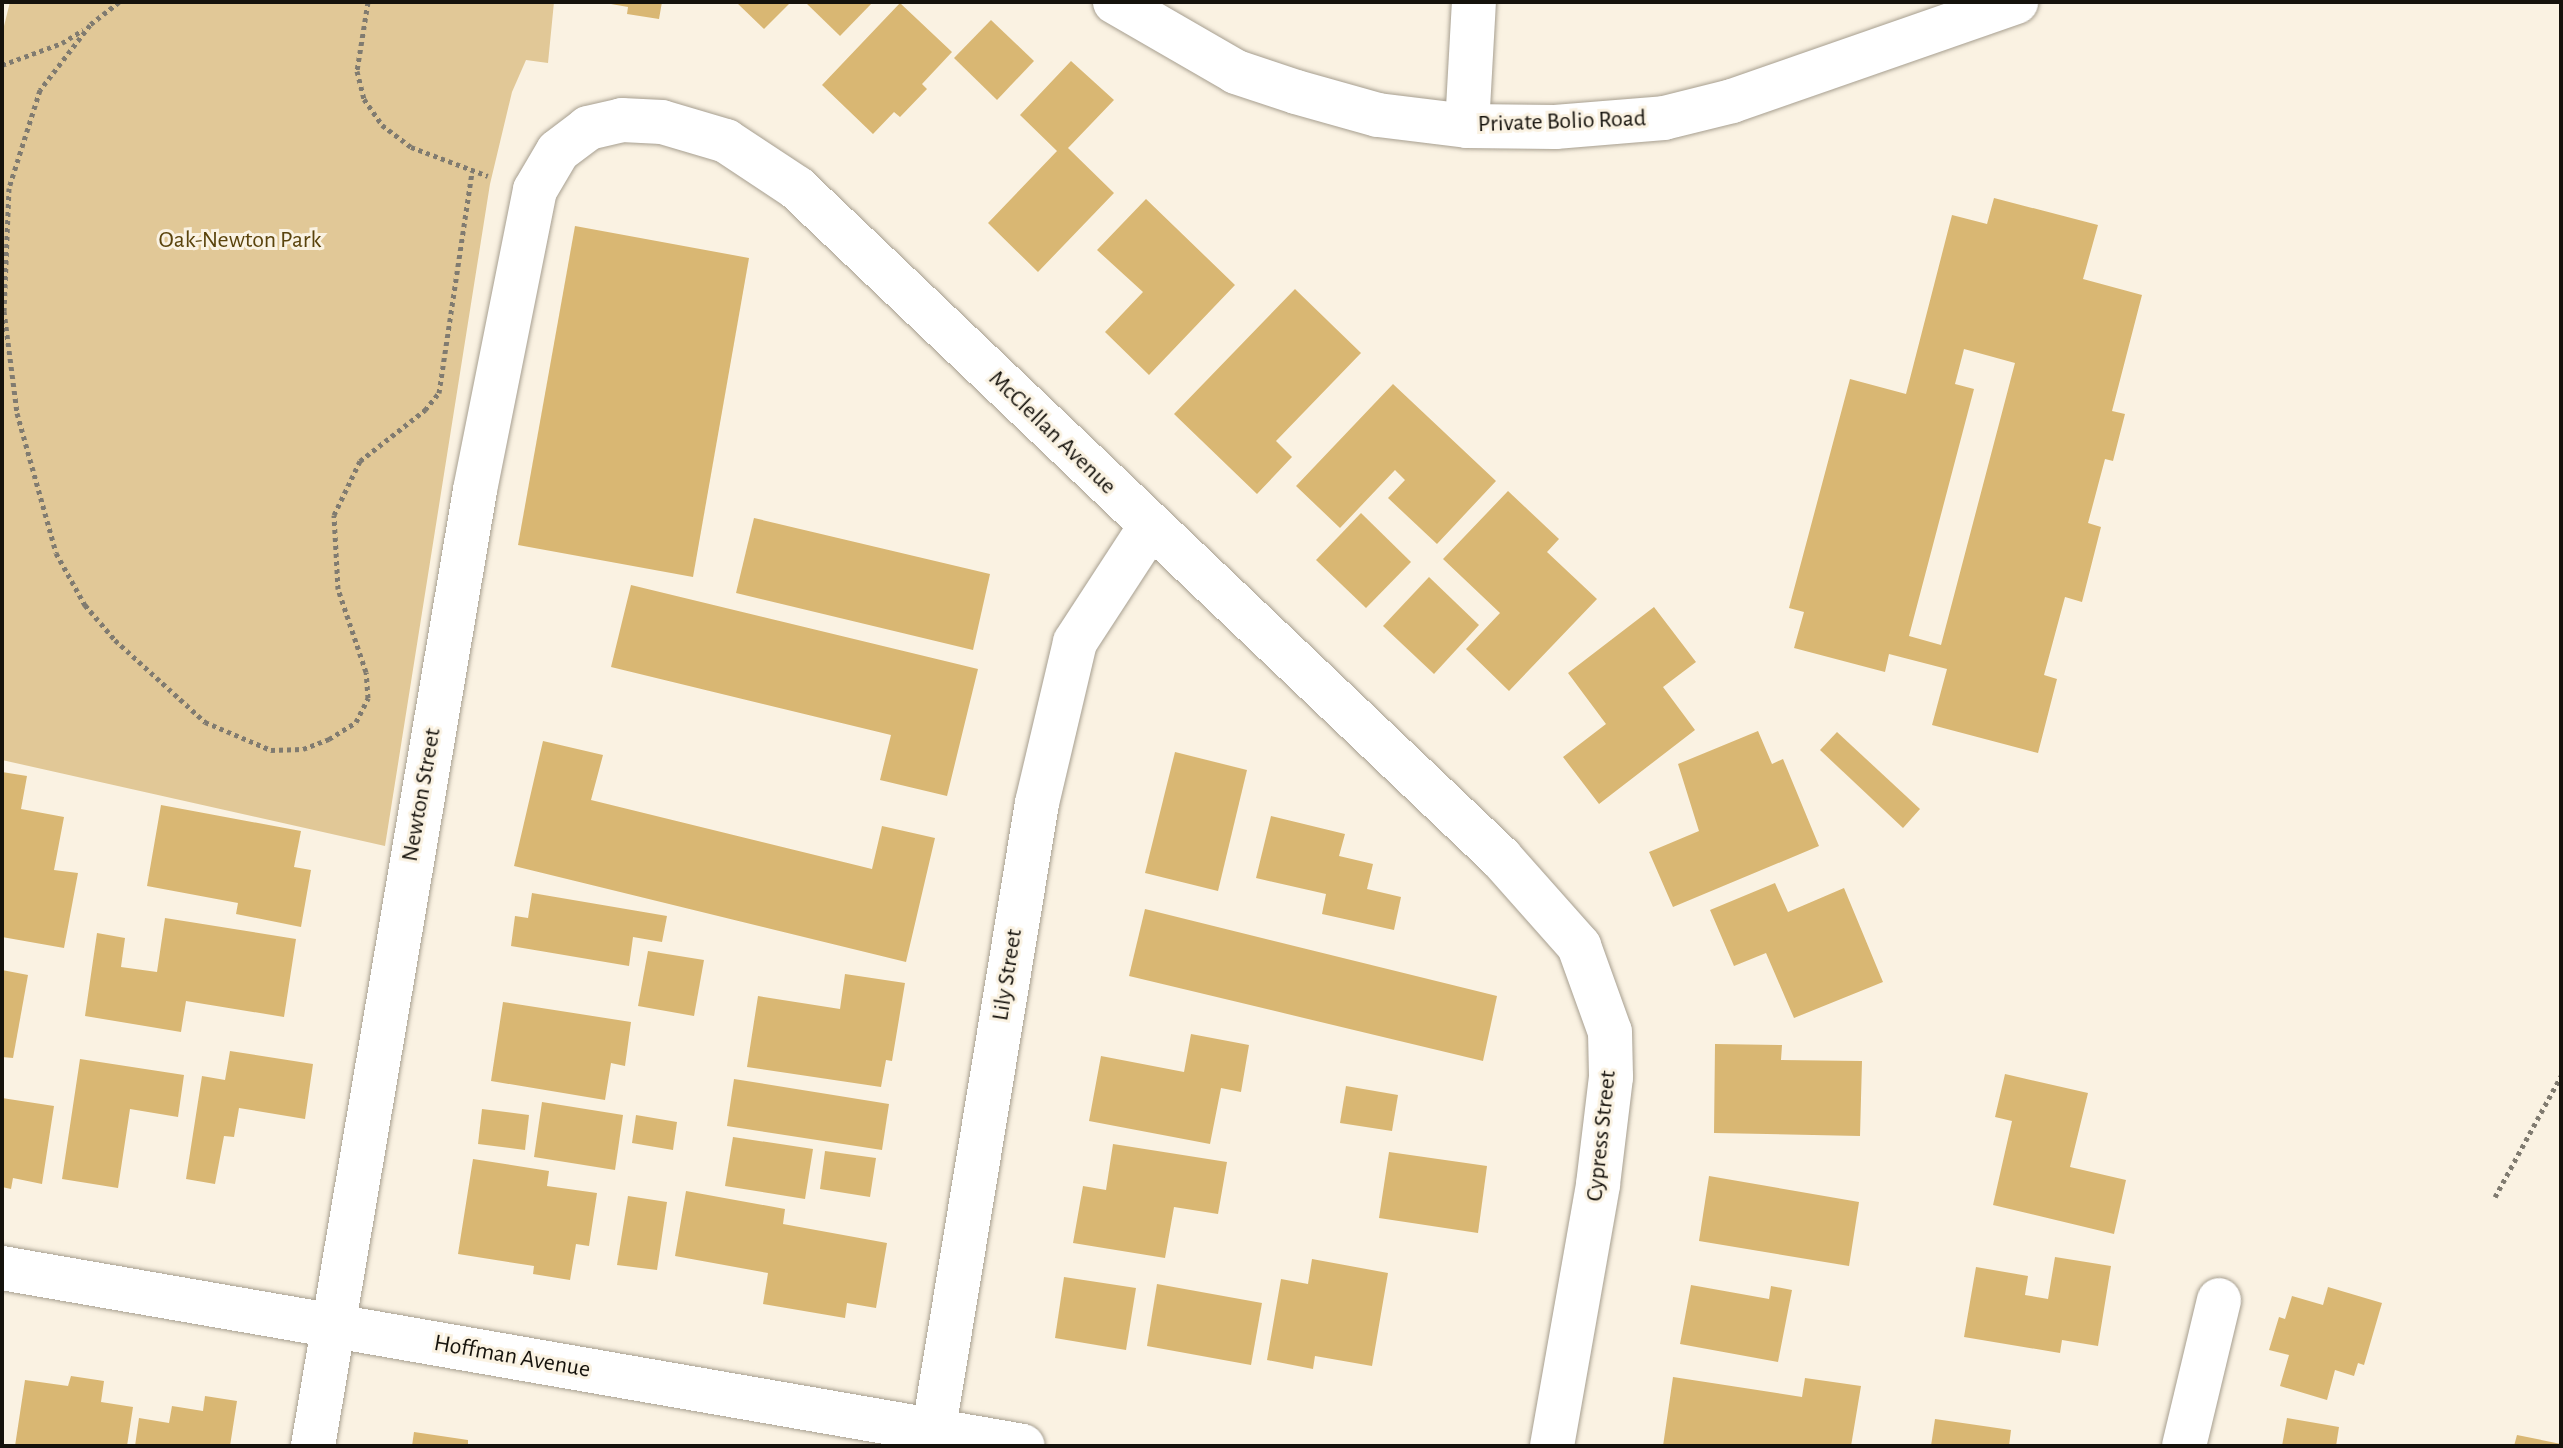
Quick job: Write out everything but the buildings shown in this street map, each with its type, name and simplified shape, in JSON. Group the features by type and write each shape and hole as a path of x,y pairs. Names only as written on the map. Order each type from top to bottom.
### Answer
{"street":[{"name":"Private Bolio Road","path":"1115,2 1236,72 1378,115 1467,126 1567,127 1664,118 1732,101 2016,2"},
{"path":"1467,126 1474,2"},
{"name":"McClellan Avenue","path":"558,151 588,128 622,120 662,122 726,141 797,188 1501,858"},
{"name":"Newton Street","path":"313,1446 469,521 535,190 558,151"},
{"name":"Lily Street","path":"932,1438 1037,803 1075,642 1150,527"},
{"name":"Cypress Street","path":"1501,858 1579,946 1610,1032 1604,1144 1552,1446"},
{"name":"Hoffman Avenue","path":"2,1268 334,1326 932,1438 1023,1446"},
{"path":"2184,1446 2219,1300"}],"path":[{"path":"2,65 62,43 119,2"},
{"path":"368,2 357,71 364,99 382,125 411,147 472,171 535,190"},
{"path":"90,25 40,90 9,188 4,311 17,413 56,553 85,605 115,640 205,722 271,750 303,749 329,739 356,722 368,698 366,672 338,589 334,515 360,461 425,410 439,393 472,171"},
{"path":"2495,1197 2561,1076"}],"green space":[{"name":"Oak-Newton Park","path":"10,2 554,2 548,63 526,60 512,92 490,184 385,846 2,760 2,34"}]}
